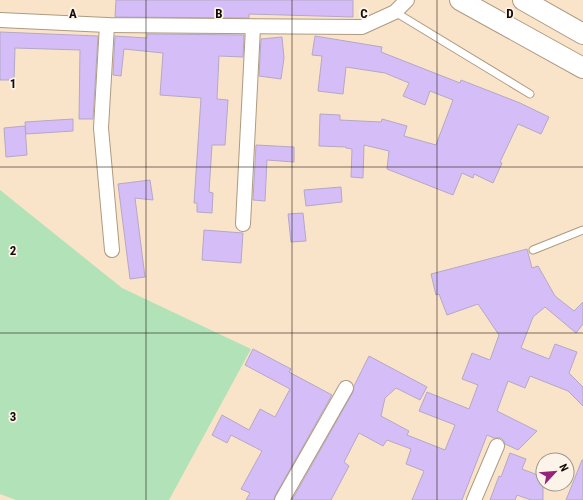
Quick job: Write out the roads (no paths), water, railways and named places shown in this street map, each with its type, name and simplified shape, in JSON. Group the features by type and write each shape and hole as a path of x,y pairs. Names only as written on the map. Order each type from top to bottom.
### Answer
{"main road":[{"path":"460,0 583,68"},
{"path":"523,0 583,34"}],"street":[{"path":"0,20 107,25 362,27 395,12 408,0"},
{"path":"107,25 101,128 112,250"},
{"path":"243,224 253,27"},
{"path":"282,500 346,388"},
{"path":"474,500 496,446"}],"lane":[{"path":"395,12 530,94"},
{"path":"533,250 583,230"}]}
